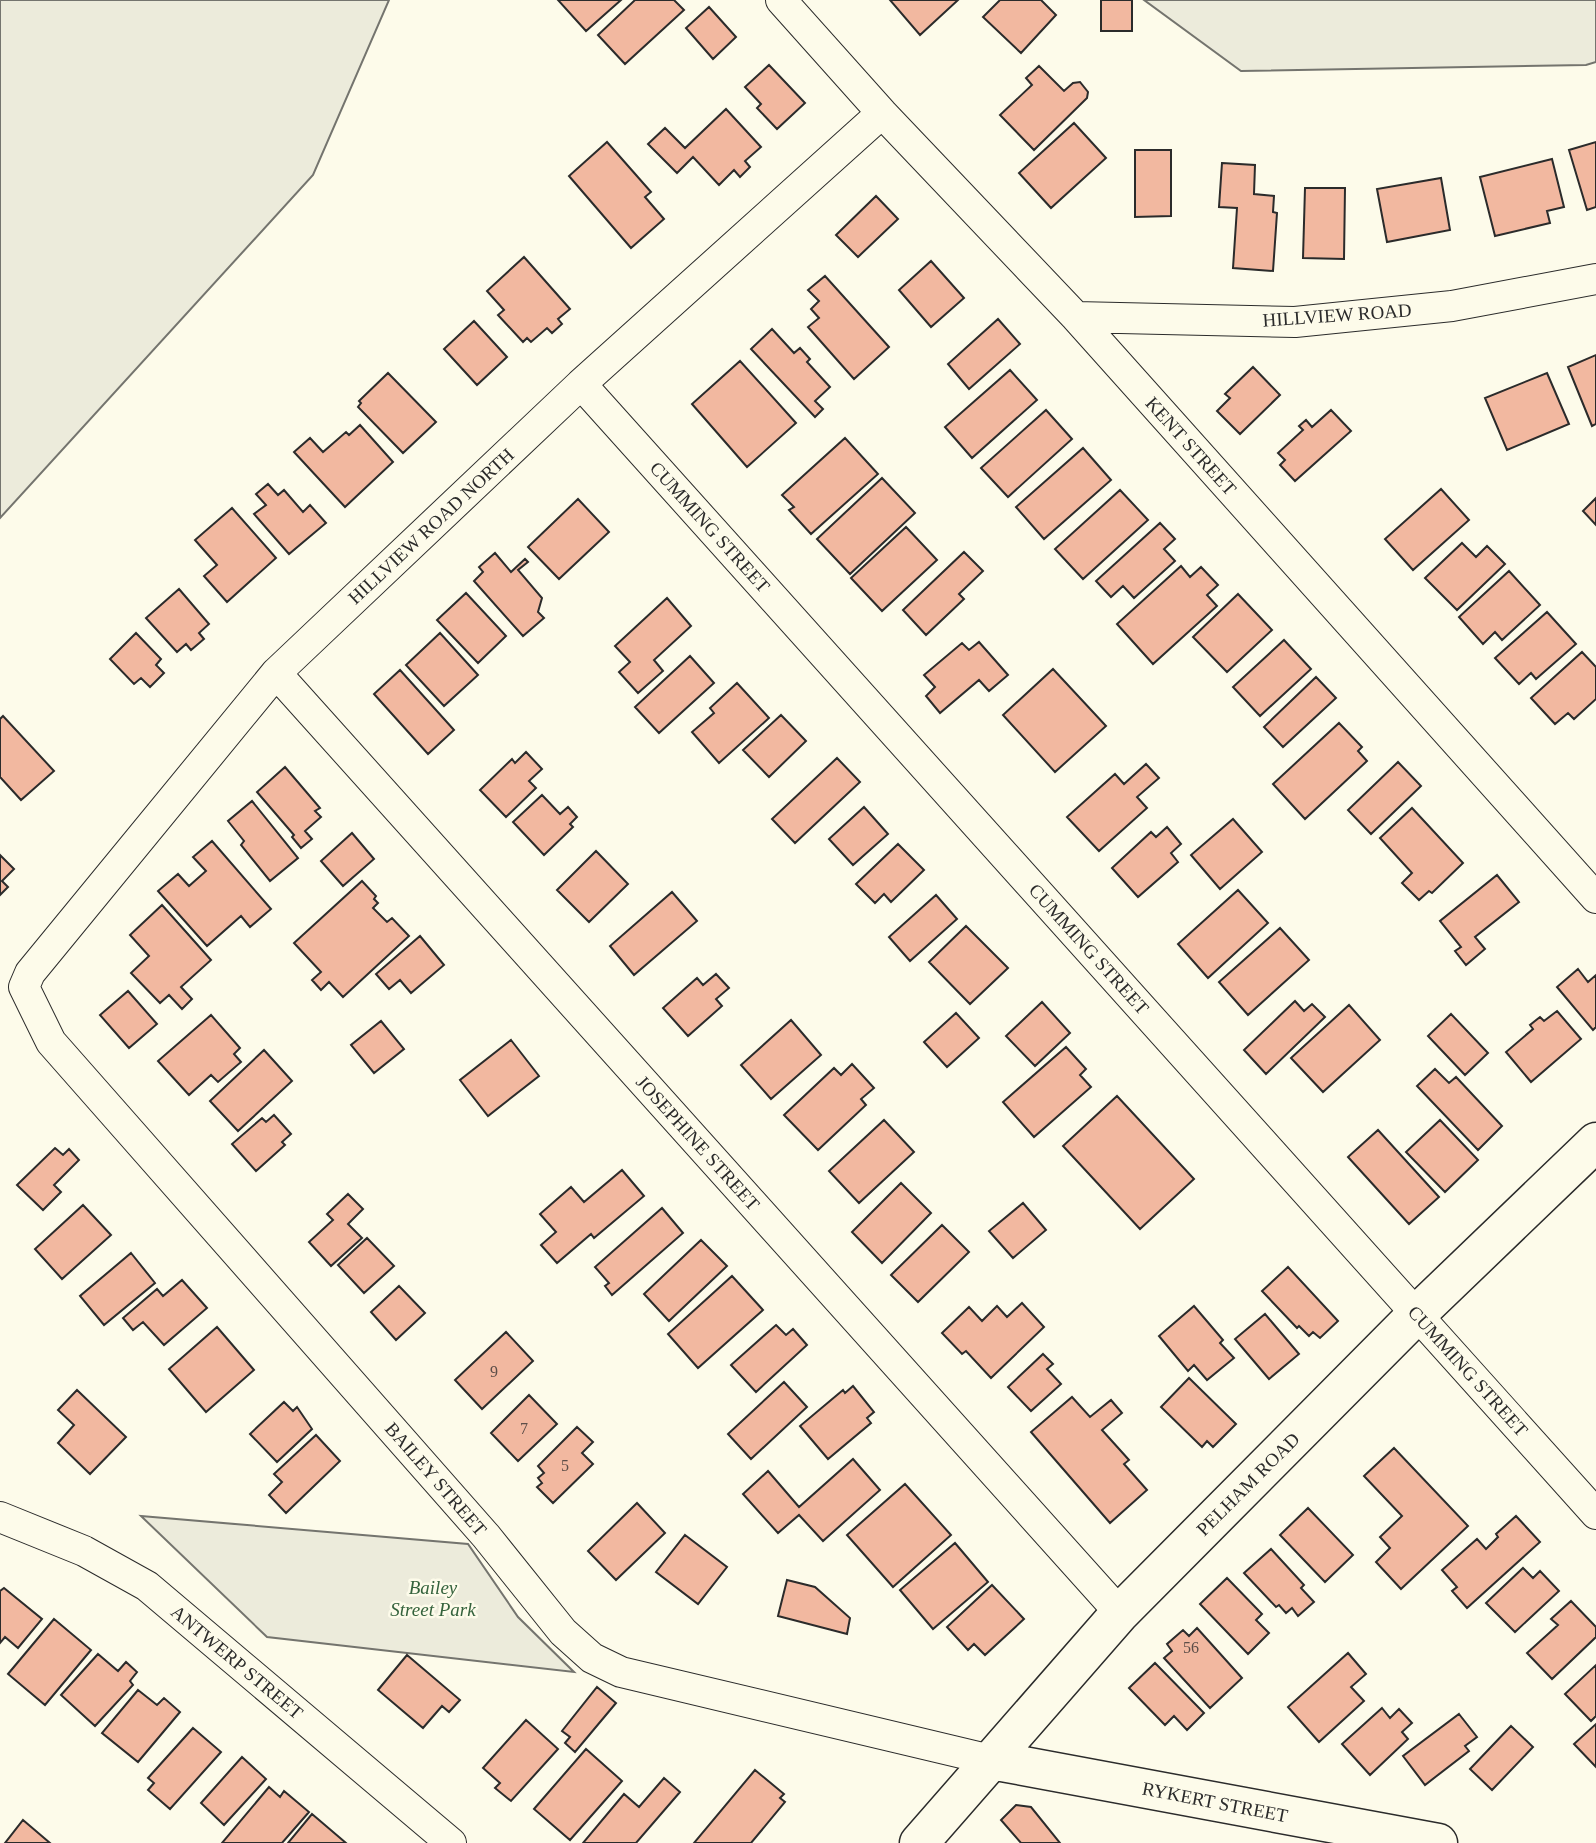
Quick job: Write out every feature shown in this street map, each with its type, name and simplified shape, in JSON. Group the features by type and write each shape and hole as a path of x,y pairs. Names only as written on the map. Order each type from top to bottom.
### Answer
{"main road":[{"name":"PELHAM ROAD","path":"919,1843 1120,1614 1417,1314 1596,1142"},
{"name":"RYKERT STREET","path":"991,1760 1303,1831 1438,1843"}],"street":[{"name":"KENT STREET","path":"781,0 882,113 1076,317 1596,898"},
{"name":"HILLVIEW ROAD NORTH","path":"26,981 276,673 581,384 882,113"},
{"name":"HILLVIEW ROAD","path":"1076,317 1296,322 1452,306 1596,279"},
{"name":"CUMMING STREET","path":"581,384 1596,1514"},
{"name":"JOSEPHINE STREET","path":"276,673 1120,1614"},
{"name":"BAILEY STREET","path":"26,981 24,987 51,1042 486,1536 563,1632 593,1658 621,1672 991,1760"},
{"name":"ANTWERP STREET","path":"0,1517 84,1551 147,1586 451,1843"}],"green space":[{"path":"0,0 389,0 313,175 0,518"},
{"path":"1144,0 1596,0 1596,62 1586,65 1241,71"},
{"name":"Bailey Street Park","path":"141,1516 468,1544 518,1617 574,1672 267,1637"}],"building":[{"path":"558,0 621,0 586,31"},
{"path":"635,0 674,0 684,10 625,64 598,35"},
{"path":"890,0 958,0 920,35"},
{"path":"1000,0 1041,0 1056,15 1021,53 983,17"},
{"path":"1101,0 1132,0 1132,31 1101,31"},
{"path":"709,7 736,37 713,59 686,28"},
{"path":"769,65 805,103 777,129 757,108 761,104 745,87"},
{"path":"1039,66 1064,91 1073,83 1080,82 1088,92 1087,98 1034,150 1000,115 1032,85 1026,78"},
{"path":"726,109 761,147 745,161 750,167 740,177 734,170 719,185 693,157 677,173 648,144 665,128 685,148"},
{"path":"1074,123 1106,158 1051,208 1019,173"},
{"path":"607,142 651,192 645,197 664,219 631,248 569,176"},
{"path":"1596,142 1596,207 1587,210 1569,150"},
{"path":"1135,150 1171,150 1171,216 1135,217"},
{"path":"1552,159 1564,207 1547,211 1550,223 1495,236 1480,177"},
{"path":"1222,163 1255,165 1254,194 1274,196 1273,212 1277,213 1273,271 1233,268 1237,208 1219,207"},
{"path":"1441,178 1450,230 1387,242 1377,189"},
{"path":"1305,188 1345,188 1344,259 1303,258"},
{"path":"876,196 898,219 858,257 836,235"},
{"path":"524,257 570,309 558,319 562,324 552,333 547,328 531,342 527,338 523,342 498,315 504,310 487,291"},
{"path":"931,261 964,298 931,327 899,290"},
{"path":"825,276 889,347 854,379 808,327 819,318 811,309 819,301 808,290"},
{"path":"998,319 1020,344 969,389 948,364"},
{"path":"474,321 507,357 477,385 444,349"},
{"path":"772,329 794,353 800,348 810,359 807,362 830,387 815,401 823,409 815,417 751,349"},
{"path":"1596,355 1596,424 1592,426 1568,367"},
{"path":"740,361 796,423 747,467 692,404"},
{"path":"1253,367 1280,395 1240,434 1217,411 1230,398 1225,394"},
{"path":"1010,370 1037,400 972,458 945,427"},
{"path":"388,373 436,422 403,453 358,407 361,403 359,401"},
{"path":"1547,373 1569,424 1507,450 1485,398"},
{"path":"1046,410 1072,439 1008,497 981,468"},
{"path":"1331,410 1351,431 1295,481 1280,465 1285,460 1278,453 1303,430 1299,426 1306,420 1312,427"},
{"path":"360,425 393,462 345,507 294,452 310,438 323,452 346,432 349,435"},
{"path":"845,438 878,474 811,534 789,510 794,507 782,495"},
{"path":"1083,448 1111,480 1044,539 1016,507"},
{"path":"882,478 915,513 850,574 817,539"},
{"path":"268,484 278,495 284,490 303,512 310,505 326,523 289,554 254,514 266,505 256,494"},
{"path":"1441,489 1469,520 1413,570 1385,539"},
{"path":"1120,490 1148,520 1083,579 1055,549"},
{"path":"1596,498 1596,525 1583,511"},
{"path":"578,499 609,532 559,579 528,547"},
{"path":"232,508 276,558 227,602 204,576 217,565 195,540"},
{"path":"1160,523 1175,539 1164,549 1175,561 1134,598 1123,586 1111,597 1096,581"},
{"path":"906,527 937,560 882,611 851,578"},
{"path":"1462,543 1476,557 1487,546 1505,564 1457,610 1425,578"},
{"path":"964,552 983,571 959,594 964,599 926,635 903,610"},
{"path":"495,553 511,572 525,559 528,562 518,570 542,598 538,612 544,618 523,636 474,581 483,572 479,567"},
{"path":"1181,566 1190,577 1201,567 1218,585 1207,595 1217,606 1153,664 1117,624"},
{"path":"1509,571 1540,605 1502,640 1495,632 1483,644 1459,617"},
{"path":"179,589 209,624 199,633 204,639 191,650 186,644 177,652 146,618"},
{"path":"466,593 506,636 478,663 437,620"},
{"path":"1238,594 1272,630 1227,672 1193,637"},
{"path":"667,598 691,626 654,660 663,671 638,693 619,672 630,662 615,646"},
{"path":"1547,612 1576,644 1536,679 1531,673 1519,684 1495,658"},
{"path":"136,633 161,659 156,665 164,673 150,687 141,678 134,684 110,659"},
{"path":"440,633 478,675 444,706 406,665"},
{"path":"1284,640 1311,669 1260,716 1233,687"},
{"path":"979,642 1008,675 989,691 979,680 940,713 926,696 935,687 924,675 962,643 969,650"},
{"path":"1582,652 1596,667 1596,699 1574,719 1568,713 1555,724 1531,698"},
{"path":"690,656 714,683 659,733 635,707"},
{"path":"1053,669 1106,726 1055,772 1003,715"},
{"path":"400,670 454,730 428,754 374,694"},
{"path":"1316,677 1336,698 1283,747 1264,727"},
{"path":"737,683 769,718 719,763 692,732 714,713 710,708"},
{"path":"781,715 806,741 769,777 743,750"},
{"path":"3,716 54,771 21,800 0,777 0,719"},
{"path":"1339,723 1362,747 1358,751 1367,761 1305,819 1273,784"},
{"path":"526,752 542,769 529,781 536,788 506,817 480,790 512,759 515,763"},
{"path":"837,758 860,782 795,843 772,819"},
{"path":"1398,762 1421,786 1371,834 1348,810"},
{"path":"1146,764 1159,778 1137,797 1147,808 1099,851 1067,817 1115,774 1124,784"},
{"path":"285,767 320,808 315,811 321,817 305,831 312,839 301,848 292,837 294,835 257,792"},
{"path":"542,795 560,814 568,807 577,817 570,824 573,827 544,855 513,822"},
{"path":"252,801 298,858 270,881 241,845 244,841 228,821"},
{"path":"864,807 888,834 853,865 829,839"},
{"path":"1412,808 1463,863 1432,893 1429,891 1419,900 1402,883 1412,873 1380,838"},
{"path":"1233,819 1262,852 1220,889 1191,855"},
{"path":"1167,827 1181,844 1171,853 1178,862 1138,897 1112,868 1151,832 1156,837"},
{"path":"352,833 374,859 343,886 321,861"},
{"path":"212,841 271,909 250,927 241,916 207,946 158,891 178,874 189,886 206,871 193,857"},
{"path":"898,844 924,870 891,902 884,894 875,903 856,884"},
{"path":"596,851 628,884 589,922 557,890"},
{"path":"0,855 14,869 2,881 8,887 0,895"},
{"path":"1497,875 1519,902 1475,937 1485,949 1466,965 1455,951 1461,947 1440,921"},
{"path":"362,881 376,896 374,899 378,903 373,908 387,922 392,918 409,936 343,997 329,982 321,990 312,980 321,972 294,943"},
{"path":"1238,890 1268,923 1208,978 1178,944"},
{"path":"672,892 697,921 634,975 610,946"},
{"path":"936,895 957,919 910,961 889,937"},
{"path":"162,905 211,960 181,987 192,999 182,1009 169,995 160,1003 131,973 149,956 130,935"},
{"path":"966,926 1008,968 970,1004 929,962"},
{"path":"1280,928 1309,960 1248,1015 1219,982"},
{"path":"420,936 444,965 411,993 400,980 389,989 376,974"},
{"path":"1578,969 1588,982 1596,975 1596,1027 1593,1030 1557,987"},
{"path":"716,974 729,988 716,999 722,1006 688,1036 663,1008 697,978 703,985"},
{"path":"128,991 157,1024 129,1048 100,1015"},
{"path":"1295,1001 1304,1011 1312,1004 1325,1017 1266,1074 1244,1050"},
{"path":"1042,1002 1070,1033 1035,1066 1006,1036"},
{"path":"1349,1005 1380,1040 1323,1092 1291,1058"},
{"path":"1557,1011 1581,1039 1531,1082 1506,1052 1533,1029 1530,1025 1540,1017 1544,1021"},
{"path":"956,1013 979,1038 947,1067 924,1042"},
{"path":"1451,1014 1488,1053 1465,1075 1428,1036"},
{"path":"211,1015 240,1048 234,1054 241,1062 218,1082 211,1075 189,1095 158,1061"},
{"path":"791,1020 821,1055 771,1099 741,1065"},
{"path":"381,1021 404,1049 374,1073 351,1045"},
{"path":"511,1040 539,1076 488,1116 460,1080"},
{"path":"1066,1047 1086,1069 1080,1075 1091,1087 1034,1137 1003,1102"},
{"path":"264,1050 292,1081 238,1131 210,1101"},
{"path":"852,1064 874,1088 861,1099 866,1105 818,1150 784,1115 834,1068 841,1075"},
{"path":"1435,1069 1449,1083 1456,1077 1502,1126 1478,1150 1417,1086"},
{"path":"1117,1096 1194,1179 1140,1229 1063,1146"},
{"path":"274,1115 291,1134 282,1142 285,1145 256,1171 232,1144 262,1118 266,1122"},
{"path":"884,1120 914,1152 859,1203 829,1171"},
{"path":"1440,1120 1478,1160 1445,1192 1406,1152"},
{"path":"1378,1130 1439,1197 1409,1224 1348,1157"},
{"path":"55,1148 63,1155 69,1149 79,1160 54,1185 61,1192 43,1210 17,1185"},
{"path":"622,1170 644,1196 594,1238 591,1234 557,1263 541,1245 556,1232 540,1214 571,1187 584,1202"},
{"path":"901,1183 931,1213 882,1263 852,1232"},
{"path":"348,1194 363,1209 348,1224 362,1238 331,1266 309,1242 333,1220 327,1214"},
{"path":"1023,1203 1046,1230 1013,1258 989,1231"},
{"path":"83,1205 111,1235 62,1279 35,1249"},
{"path":"662,1208 683,1233 612,1295 605,1286 609,1283 595,1267"},
{"path":"942,1225 969,1252 918,1302 891,1275"},
{"path":"367,1238 394,1266 364,1293 338,1265"},
{"path":"701,1240 727,1266 669,1321 644,1294"},
{"path":"131,1253 155,1283 104,1325 80,1296"},
{"path":"1288,1267 1338,1321 1320,1338 1313,1332 1309,1336 1299,1326 1297,1328 1262,1291"},
{"path":"732,1276 763,1310 698,1368 668,1334"},
{"path":"182,1280 207,1308 164,1345 143,1322 133,1330 123,1318 157,1289 163,1296"},
{"path":"399,1286 425,1313 396,1340 371,1312"},
{"path":"1022,1303 1044,1327 991,1378 966,1351 962,1354 942,1333 969,1307 982,1321 997,1306 1007,1317"},
{"path":"1194,1306 1223,1340 1220,1343 1234,1358 1207,1380 1194,1365 1188,1371 1159,1336"},
{"path":"1265,1314 1299,1354 1269,1379 1235,1339"},
{"path":"776,1325 786,1335 793,1329 807,1345 756,1392 731,1365"},
{"path":"217,1327 254,1370 206,1412 169,1369"},
{"path":"506,1332 533,1361 482,1409 455,1380"},
{"path":"1043,1354 1053,1364 1047,1369 1061,1384 1031,1411 1008,1387"},
{"path":"1189,1378 1236,1424 1213,1447 1207,1441 1202,1447 1161,1407"},
{"path":"784,1382 807,1407 751,1459 728,1434"},
{"path":"853,1386 874,1412 867,1418 871,1423 828,1459 800,1426 843,1390 845,1393"},
{"path":"77,1390 126,1437 90,1474 58,1443 74,1425 58,1410"},
{"path":"529,1395 557,1424 518,1461 491,1433"},
{"path":"1072,1397 1090,1417 1111,1400 1122,1413 1102,1430 1129,1460 1124,1464 1147,1490 1110,1523 1031,1432"},
{"path":"284,1402 293,1411 297,1407 312,1429 277,1462 250,1434"},
{"path":"577,1427 593,1442 582,1453 593,1464 553,1503 537,1487 542,1483 538,1478 544,1473 538,1466"},
{"path":"316,1435 340,1461 286,1513 269,1495 282,1482 274,1474"},
{"path":"1394,1448 1468,1526 1401,1589 1376,1562 1390,1548 1380,1537 1402,1516 1364,1476"},
{"path":"853,1459 880,1490 823,1541 799,1515 778,1533 743,1494 768,1471 799,1507"},
{"path":"905,1484 951,1535 893,1587 847,1535"},
{"path":"637,1503 665,1533 616,1580 588,1551"},
{"path":"1308,1508 1353,1555 1325,1582 1280,1535"},
{"path":"1516,1516 1540,1542 1467,1608 1452,1591 1457,1587 1442,1570 1477,1539 1486,1549 1498,1537 1496,1534"},
{"path":"685,1535 727,1567 698,1604 656,1572"},
{"path":"955,1543 988,1582 933,1629 900,1590"},
{"path":"1271,1549 1304,1585 1301,1588 1314,1602 1298,1616 1292,1608 1286,1613 1279,1605 1276,1607 1244,1573"},
{"path":"1523,1568 1533,1578 1540,1571 1559,1591 1515,1632 1486,1603"},
{"path":"1227,1578 1262,1614 1256,1620 1269,1633 1248,1654 1200,1604"},
{"path":"787,1580 815,1587 850,1618 847,1634 778,1616"},
{"path":"992,1585 1024,1619 985,1655 974,1644 968,1650 947,1627"},
{"path":"4,1588 42,1619 18,1648 5,1637 0,1643 0,1591"},
{"path":"1571,1601 1596,1627 1596,1637 1552,1679 1527,1653 1558,1625 1551,1619"},
{"path":"54,1619 91,1650 45,1705 8,1674"},
{"path":"1197,1628 1242,1678 1210,1708 1164,1658 1172,1651 1167,1644 1183,1630 1189,1636"},
{"path":"1348,1653 1366,1674 1351,1687 1364,1701 1319,1742 1288,1707"},
{"path":"98,1654 118,1671 126,1662 137,1672 130,1681 133,1685 95,1726 61,1695"},
{"path":"407,1655 460,1700 449,1712 442,1706 423,1728 378,1690"},
{"path":"1155,1663 1204,1713 1187,1730 1174,1716 1165,1725 1129,1688"},
{"path":"1596,1665 1596,1716 1591,1721 1565,1694"},
{"path":"597,1687 616,1703 575,1752 565,1743 570,1737 562,1731"},
{"path":"138,1690 157,1705 164,1698 180,1712 138,1762 102,1733"},
{"path":"1382,1708 1390,1718 1399,1709 1412,1723 1402,1732 1408,1739 1370,1775 1342,1744"},
{"path":"1459,1714 1477,1737 1465,1746 1469,1751 1425,1785 1403,1756"},
{"path":"526,1720 558,1749 511,1801 495,1788 500,1783 483,1768"},
{"path":"1596,1724 1596,1767 1574,1744"},
{"path":"1511,1726 1533,1747 1492,1790 1470,1769"},
{"path":"193,1728 221,1752 170,1809 148,1790 154,1783 148,1778"},
{"path":"586,1749 622,1781 570,1840 534,1809"},
{"path":"242,1757 266,1779 224,1825 201,1803"},
{"path":"755,1770 784,1794 780,1798 785,1802 751,1843 694,1843"},
{"path":"664,1778 680,1792 636,1843 583,1843 624,1794 639,1807"},
{"path":"269,1787 280,1797 284,1791 309,1812 282,1843 222,1843"},
{"path":"1016,1805 1031,1807 1060,1843 1021,1843 1001,1820"},
{"path":"312,1814 346,1843 288,1843"},
{"path":"23,1820 50,1843 5,1843"}]}
